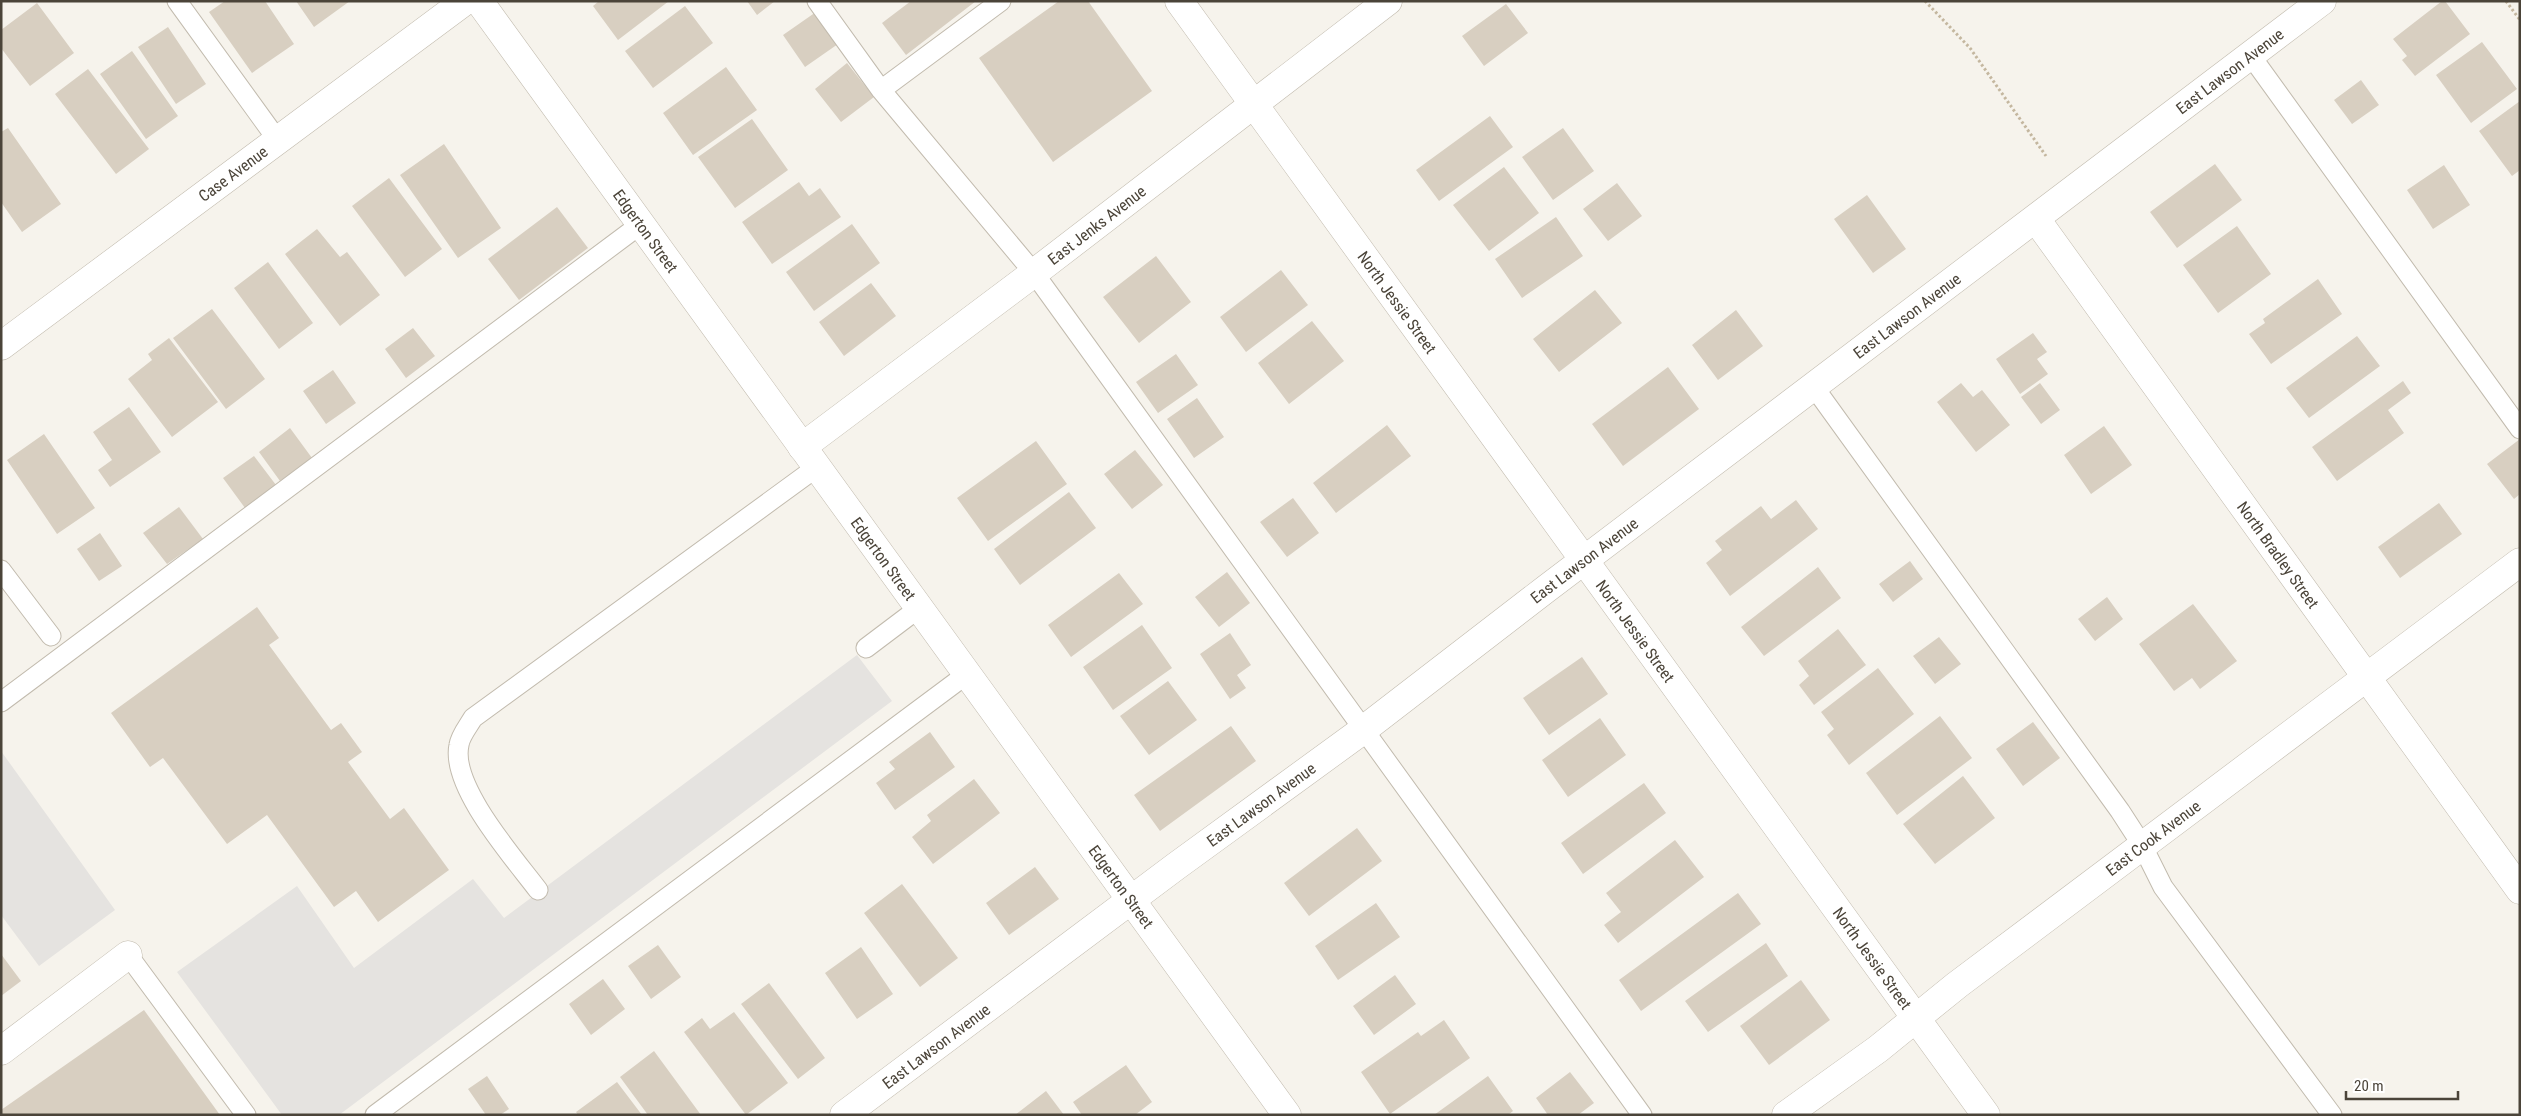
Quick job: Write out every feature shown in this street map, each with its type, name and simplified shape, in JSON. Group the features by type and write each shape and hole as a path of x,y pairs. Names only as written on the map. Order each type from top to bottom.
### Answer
{"street":[{"name":"Case Avenue","path":"1,346 279,142 465,1"},
{"name":"Edgerton Street","path":"479,1 1288,1115"},
{"name":"North Jessie Street","path":"1179,1 1986,1115"},
{"name":"East Jenks Avenue","path":"810,457 1034,273 1388,1"},
{"name":"East Lawson Avenue","path":"844,1115 1131,899 1363,730 1584,560 2322,1"},
{"name":"North Bradley Street","path":"2036,219 2520,890"},
{"name":"East Cook Avenue","path":"1786,1115 1878,1049 1915,1017 2520,562"},
{"path":"1,1051 128,955"}],"lane":[{"path":"177,1 279,142"},
{"path":"816,1 881,90 1034,273 1642,1115"},
{"path":"881,90 1001,1"},
{"path":"2251,56 2520,429"},
{"path":"1,702 641,224"},
{"path":"1814,387 2142,845 2164,887 2332,1115"},
{"path":"538,890 481,815 460,769 458,744 474,718 810,457"},
{"path":"1,570 51,636"},
{"path":"866,648 919,608"},
{"path":"375,1115 967,674"},
{"path":"128,955 246,1115"}],"path":[{"path":"1925,1 1970,48 2046,156"},
{"path":"2506,1 2520,20"}],"shaded area":[{"path":"857,655 892,701 339,1115 282,1115 177,972 297,886 354,968 473,879 504,918"},
{"path":"1,751 115,910 39,966 1,915"}],"building":[{"path":"225,1 265,1 294,44 252,73 209,12"},
{"path":"296,1 350,1 314,27"},
{"path":"599,1 669,1 618,40 593,6"},
{"path":"747,1 775,1 757,15"},
{"path":"911,1 976,1 906,55 882,23"},
{"path":"1059,1 1088,1 1152,91 1053,162 979,58"},
{"path":"2442,1 2445,1 2470,34 2415,76 2402,60 2407,56 2393,39"},
{"path":"37,3 74,53 30,86 1,48 1,30"},
{"path":"1506,4 1528,33 1484,66 1462,36"},
{"path":"685,6 713,43 653,88 625,51"},
{"path":"816,12 838,44 805,67 783,35"},
{"path":"168,27 206,84 176,104 138,47"},
{"path":"2482,42 2517,89 2471,123 2436,75"},
{"path":"132,51 178,116 146,139 100,74"},
{"path":"847,63 874,97 841,122 815,89"},
{"path":"726,67 757,110 693,155 663,113"},
{"path":"88,69 149,149 116,174 55,94"},
{"path":"2361,80 2379,105 2352,124 2334,100"},
{"path":"2520,101 2520,170 2512,176 2479,131"},
{"path":"1490,116 1513,147 1439,201 1416,170"},
{"path":"752,119 788,170 735,208 698,157"},
{"path":"8,128 61,204 22,232 1,202 1,132"},
{"path":"1563,128 1594,171 1553,200 1522,157"},
{"path":"444,144 501,228 458,258 400,175"},
{"path":"2215,164 2242,200 2177,248 2150,212"},
{"path":"2444,165 2470,205 2433,229 2407,190"},
{"path":"1504,167 1539,213 1489,251 1453,205"},
{"path":"389,178 442,249 405,277 352,206"},
{"path":"799,182 809,196 820,188 841,217 772,264 742,222"},
{"path":"1617,183 1642,216 1608,241 1583,209"},
{"path":"1867,195 1906,249 1873,273 1834,219"},
{"path":"557,207 588,248 519,300 488,259"},
{"path":"1556,217 1583,256 1522,298 1495,259"},
{"path":"852,224 880,263 814,311 786,272"},
{"path":"2237,226 2271,274 2218,313 2183,265"},
{"path":"317,229 340,257 347,252 380,295 340,326 285,254"},
{"path":"1156,256 1191,302 1139,343 1103,297"},
{"path":"268,262 313,323 279,349 234,288"},
{"path":"1281,270 1308,305 1246,352 1220,317"},
{"path":"2318,279 2342,314 2271,364 2249,334 2265,323 2263,319"},
{"path":"871,283 896,316 844,356 819,322"},
{"path":"1595,290 1622,323 1559,372 1533,339"},
{"path":"212,309 265,379 226,409 173,338"},
{"path":"1736,310 1763,346 1718,380 1692,345"},
{"path":"1312,321 1344,361 1289,404 1258,363"},
{"path":"413,328 435,356 406,378 385,349"},
{"path":"2033,333 2047,352 2037,359 2048,374 2020,394 1996,359"},
{"path":"2357,336 2380,366 2309,418 2286,388"},
{"path":"169,338 218,402 172,437 128,379 152,360 148,354"},
{"path":"1176,354 1198,385 1158,413 1136,382"},
{"path":"1668,367 1699,409 1623,466 1592,424"},
{"path":"333,370 356,403 326,424 303,391"},
{"path":"2403,381 2411,393 2388,410 2404,433 2337,481 2312,447"},
{"path":"1961,383 1973,397 1982,390 2010,425 1976,452 1937,402"},
{"path":"2040,383 2060,410 2041,424 2021,397"},
{"path":"1197,398 1224,437 1194,458 1167,419"},
{"path":"129,407 161,452 110,487 98,470 112,460 93,432"},
{"path":"1387,425 1411,456 1336,513 1313,483"},
{"path":"2104,426 2132,465 2091,494 2064,455"},
{"path":"290,428 312,458 280,481 259,452"},
{"path":"44,434 95,508 57,534 7,460"},
{"path":"2520,439 2520,494 2514,499 2487,464"},
{"path":"1036,441 1067,484 988,541 957,498"},
{"path":"1135,450 1163,485 1132,509 1104,474"},
{"path":"254,456 276,485 245,508 223,478"},
{"path":"1069,492 1096,528 1020,585 994,549"},
{"path":"1293,498 1319,533 1287,557 1260,522"},
{"path":"1796,500 1818,529 1730,596 1706,563 1722,550 1715,541 1761,506 1771,519"},
{"path":"2439,503 2462,534 2400,578 2378,547"},
{"path":"179,507 203,539 167,564 143,533"},
{"path":"100,533 122,566 99,581 77,549"},
{"path":"1910,561 1923,579 1893,602 1879,584"},
{"path":"1818,567 1841,598 1764,656 1741,627"},
{"path":"1227,572 1250,603 1219,627 1195,597"},
{"path":"1119,573 1143,604 1071,657 1048,625"},
{"path":"2107,597 2123,619 2095,641 2078,619"},
{"path":"2193,604 2237,661 2200,689 2192,678 2174,691 2139,644"},
{"path":"257,607 279,638 269,645 331,730 341,723 362,752 348,762 390,819 404,808 449,870 378,922 356,891 334,907 267,815 227,844 163,758 150,767 111,713"},
{"path":"1142,625 1172,668 1113,710 1083,667"},
{"path":"1838,629 1866,665 1814,705 1799,685 1809,676 1798,661"},
{"path":"1230,633 1251,665 1237,675 1246,688 1230,699 1200,654"},
{"path":"1939,637 1961,664 1935,684 1913,656"},
{"path":"1582,657 1608,694 1549,735 1523,698"},
{"path":"1878,668 1914,714 1849,765 1827,735 1834,729 1821,712"},
{"path":"1168,681 1197,720 1149,755 1120,716"},
{"path":"1940,716 1972,758 1897,815 1866,773"},
{"path":"1600,718 1626,755 1568,797 1542,760"},
{"path":"2033,722 2060,758 2023,786 1996,749"},
{"path":"1231,726 1256,761 1160,831 1134,795"},
{"path":"930,732 955,767 895,810 876,783 895,769 889,762"},
{"path":"1963,776 1995,818 1935,864 1903,824"},
{"path":"974,779 1000,813 933,864 912,837 931,821 927,815"},
{"path":"1644,783 1666,813 1583,874 1561,843"},
{"path":"1357,828 1382,861 1309,916 1284,883"},
{"path":"1675,840 1704,877 1618,943 1604,925 1621,912 1606,893"},
{"path":"1035,867 1059,899 1009,935 986,903"},
{"path":"902,884 958,958 920,987 864,913"},
{"path":"1738,893 1761,924 1641,1011 1619,980"},
{"path":"1376,903 1400,937 1338,980 1315,946"},
{"path":"1766,943 1788,976 1708,1032 1685,1001"},
{"path":"658,945 681,977 651,999 628,966"},
{"path":"861,947 893,994 857,1019 825,973"},
{"path":"1,954 21,981 1,996"},
{"path":"1395,975 1416,1004 1374,1035 1353,1006"},
{"path":"603,979 625,1009 591,1035 569,1004"},
{"path":"1801,980 1830,1020 1769,1065 1740,1026"},
{"path":"769,983 825,1058 798,1079 741,1004"},
{"path":"144,1010 220,1115 1,1115 1,1110"},
{"path":"734,1012 788,1083 746,1115 684,1032 702,1018 710,1029"},
{"path":"1444,1020 1470,1058 1390,1114 1361,1072 1418,1032 1421,1036"},
{"path":"654,1051 701,1115 648,1115 620,1077"},
{"path":"1126,1065 1152,1102 1135,1115 1082,1115 1073,1102"},
{"path":"1570,1072 1594,1103 1578,1115 1548,1115 1536,1098"},
{"path":"487,1076 509,1109 500,1115 486,1115 468,1089"},
{"path":"1488,1076 1513,1111 1508,1115 1434,1115"},
{"path":"617,1082 642,1115 578,1115 576,1112"},
{"path":"1046,1091 1064,1115 1015,1115"}]}
